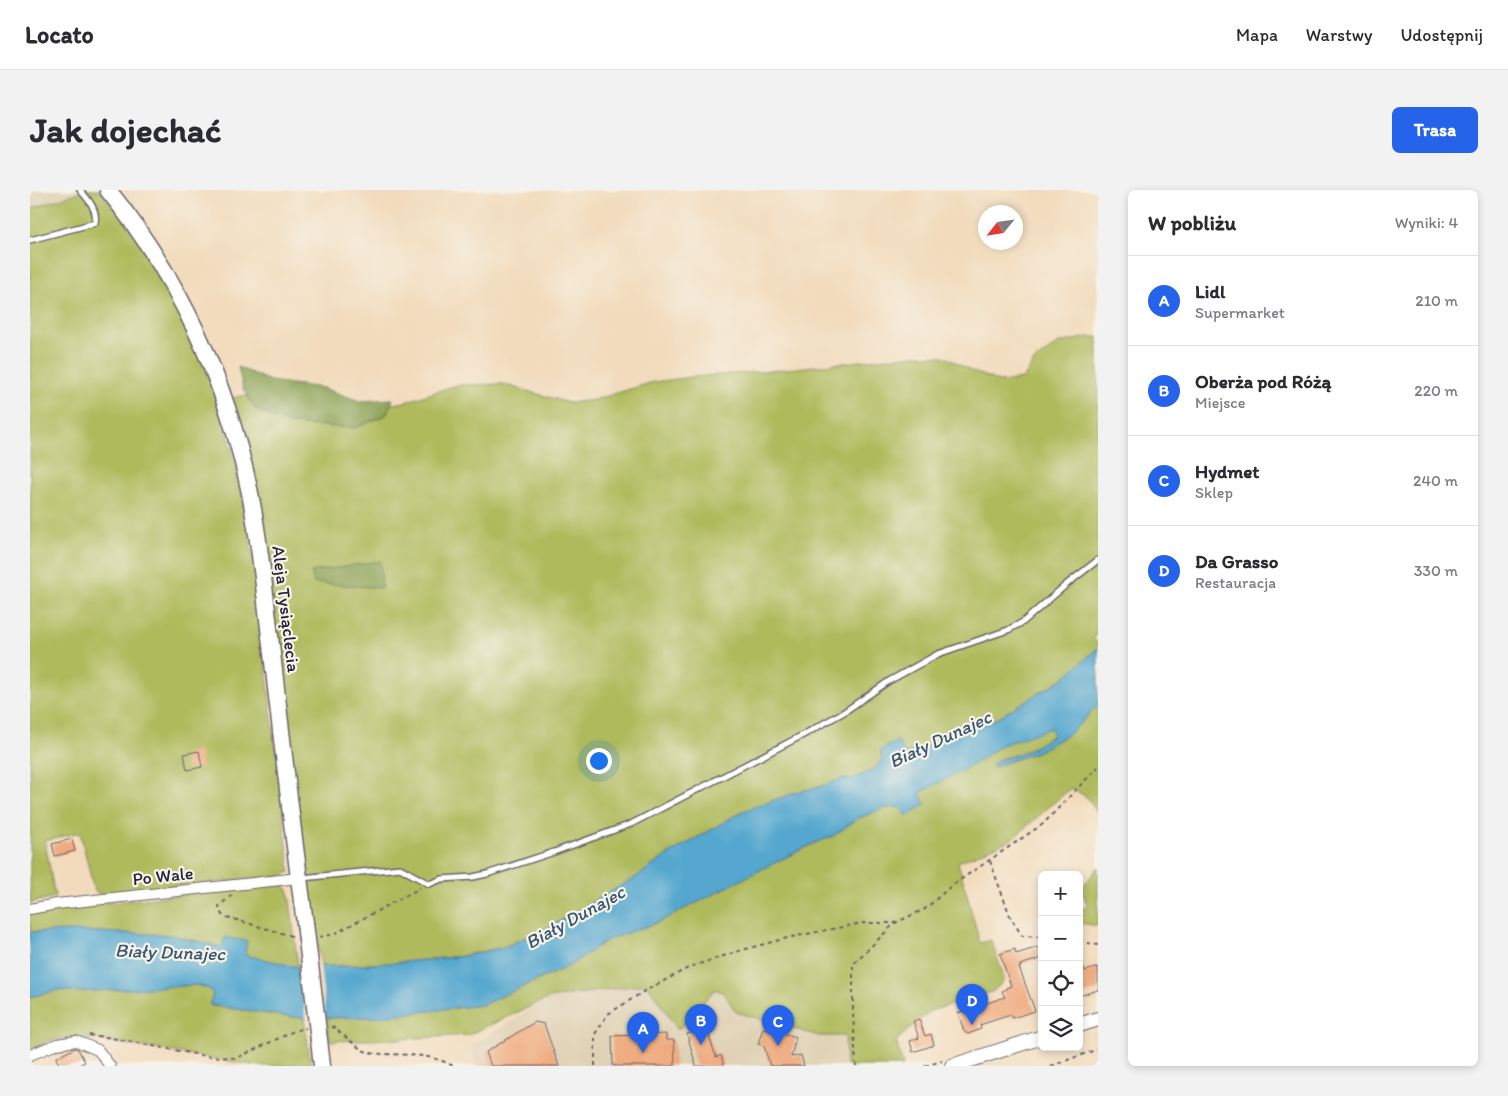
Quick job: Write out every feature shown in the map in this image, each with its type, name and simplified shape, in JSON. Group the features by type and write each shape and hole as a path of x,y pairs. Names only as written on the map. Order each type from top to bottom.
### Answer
{"main road":[{"name":"Aleja Tysiąclecia","path":"108,190 130,218 161,265 192,321 220,386 243,464 258,545 305,923 315,1034 322,1066"}],"street":[{"name":"Po Wale","path":"30,909 57,904 299,878"},
{"path":"1083,1024 1098,1019"},
{"path":"952,1066 1038,1038"},
{"path":"30,1055 57,1044 76,1041 98,1050 110,1066"}],"lane":[{"path":"30,240 95,223 97,216 80,190"},
{"path":"299,878 400,868 429,884 442,879 473,877 554,852 631,824 804,735 844,712 889,681 938,654 1008,630 1023,622 1098,560"}],"path":[{"path":"856,1066 853,964 895,923 925,910 951,886 1043,824 1098,767"},
{"path":"990,861 1010,916 1022,936 1038,937"},
{"path":"595,1066 595,1034 608,1014 643,992 690,967 791,937 863,923 895,923"},
{"path":"1083,943 1098,945"},
{"path":"328,1026 334,1027 362,1050 370,1053 422,1056 453,1066"},
{"path":"84,1035 112,1038 205,1056 237,1058 294,1031 315,1034"},
{"path":"1051,1066 1098,1049"},
{"path":"1063,1062 1064,1066"}],"shaded area":[{"path":"30,190 81,190 78,193 30,209"},
{"path":"647,984 715,989 724,993 736,1012 819,1036 845,1036 846,1066 476,1066 471,1046 549,998"}],"green space":[{"path":"81,190 99,190 123,218 160,275 193,340 220,405 238,472 254,563 290,872 281,876 99,894 94,890 80,832 45,841 55,897 30,903 30,209"},
{"path":"1098,337 1098,634 1093,638 1098,644 1098,648 1061,680 988,723 904,754 897,741 874,769 853,779 842,779 816,788 800,791 743,811 667,855 636,877 551,926 503,947 461,956 403,962 321,966 288,734 231,399 239,396 259,396 340,412 405,402 456,385 503,384 569,403 594,400 653,382 915,355 944,356 971,371 1000,382 1023,379 1035,360 1059,343"},
{"path":"238,367 270,381 323,388 360,401 393,399 386,415 355,428 288,424 256,410 243,389"},
{"path":"380,561 382,588 314,583 311,572"},
{"path":"1098,705 1098,814 1088,798 1071,788 1011,840 958,862 980,943 991,940 1005,980 992,992 930,1011 896,1041 903,1066 846,1066 845,1036 819,1036 736,1012 724,993 715,989 678,1030 647,984 549,998 468,1035 330,1041 326,1018 375,1017 482,1005 569,966 607,940 661,921 772,864 833,836 857,819 884,808 901,807 907,815 925,805 920,793 974,764 1002,745 1051,727 1053,735 1027,750 998,759 994,767 1039,751 1072,732"},
{"path":"1098,867 1098,926 1083,924 1083,909 1088,906 1083,894 1083,886"},
{"path":"275,885 285,886 289,892 298,967 244,955 225,937 222,947 170,935 76,931 30,932 30,912"},
{"path":"197,985 210,989 213,994 211,1006 304,1018 311,1066 259,1066 94,1039 67,1038 49,1041 30,1050 30,997 58,990 79,992"}],"water":[{"name":"Biały Dunajec","path":"1098,648 1098,705 1072,732 1039,751 993,767 992,764 1004,758 1025,752 1053,736 1051,728 1002,745 974,764 920,793 925,805 907,816 900,807 884,808 857,819 833,836 772,864 661,921 607,940 569,966 482,1005 375,1017 304,1018 210,1005 213,994 209,989 197,985 79,992 58,990 30,997 30,932 76,931 170,935 222,947 225,937 247,941 245,955 298,967 403,962 465,956 505,947 551,926 636,877 671,853 743,811 800,791 816,788 842,779 853,779 874,769 882,759 880,750 898,741 905,754 988,723 1061,680"}],"pier":[{"path":"320,963 326,1020 306,1021 299,965"}],"building":[{"path":"199,751 202,767 187,770 184,754"},
{"path":"72,839 75,851 55,856 52,844"},
{"path":"1038,947 1038,959 1019,967 1035,1011 1012,1018 1011,1015 980,1025 981,1029 968,1034 964,1031 958,1013 1005,997 1002,991 1011,986 1000,954 1015,949 1016,954"},
{"path":"1083,966 1085,971 1098,967 1098,990 1083,995"},
{"path":"919,1019 925,1036 931,1034 934,1045 913,1052 910,1041 919,1038 913,1021"},
{"path":"535,1022 544,1024 559,1066 491,1066 486,1052"},
{"path":"763,1028 796,1037 791,1057 801,1055 804,1066 770,1066 764,1046 758,1044"},
{"path":"707,1030 716,1057 721,1055 724,1066 696,1066 687,1034"},
{"path":"666,1034 666,1040 674,1040 675,1066 613,1066 612,1036"},
{"path":"75,1048 78,1049 85,1062 77,1066 60,1066 56,1058"}],"place":[{"name":"Da Grasso","path":"972,1025"},
{"name":"Oberża pod Różą","path":"701,1045"},
{"name":"Hydmet","path":"778,1046"},
{"name":"Lidl","path":"643,1053"}]}
